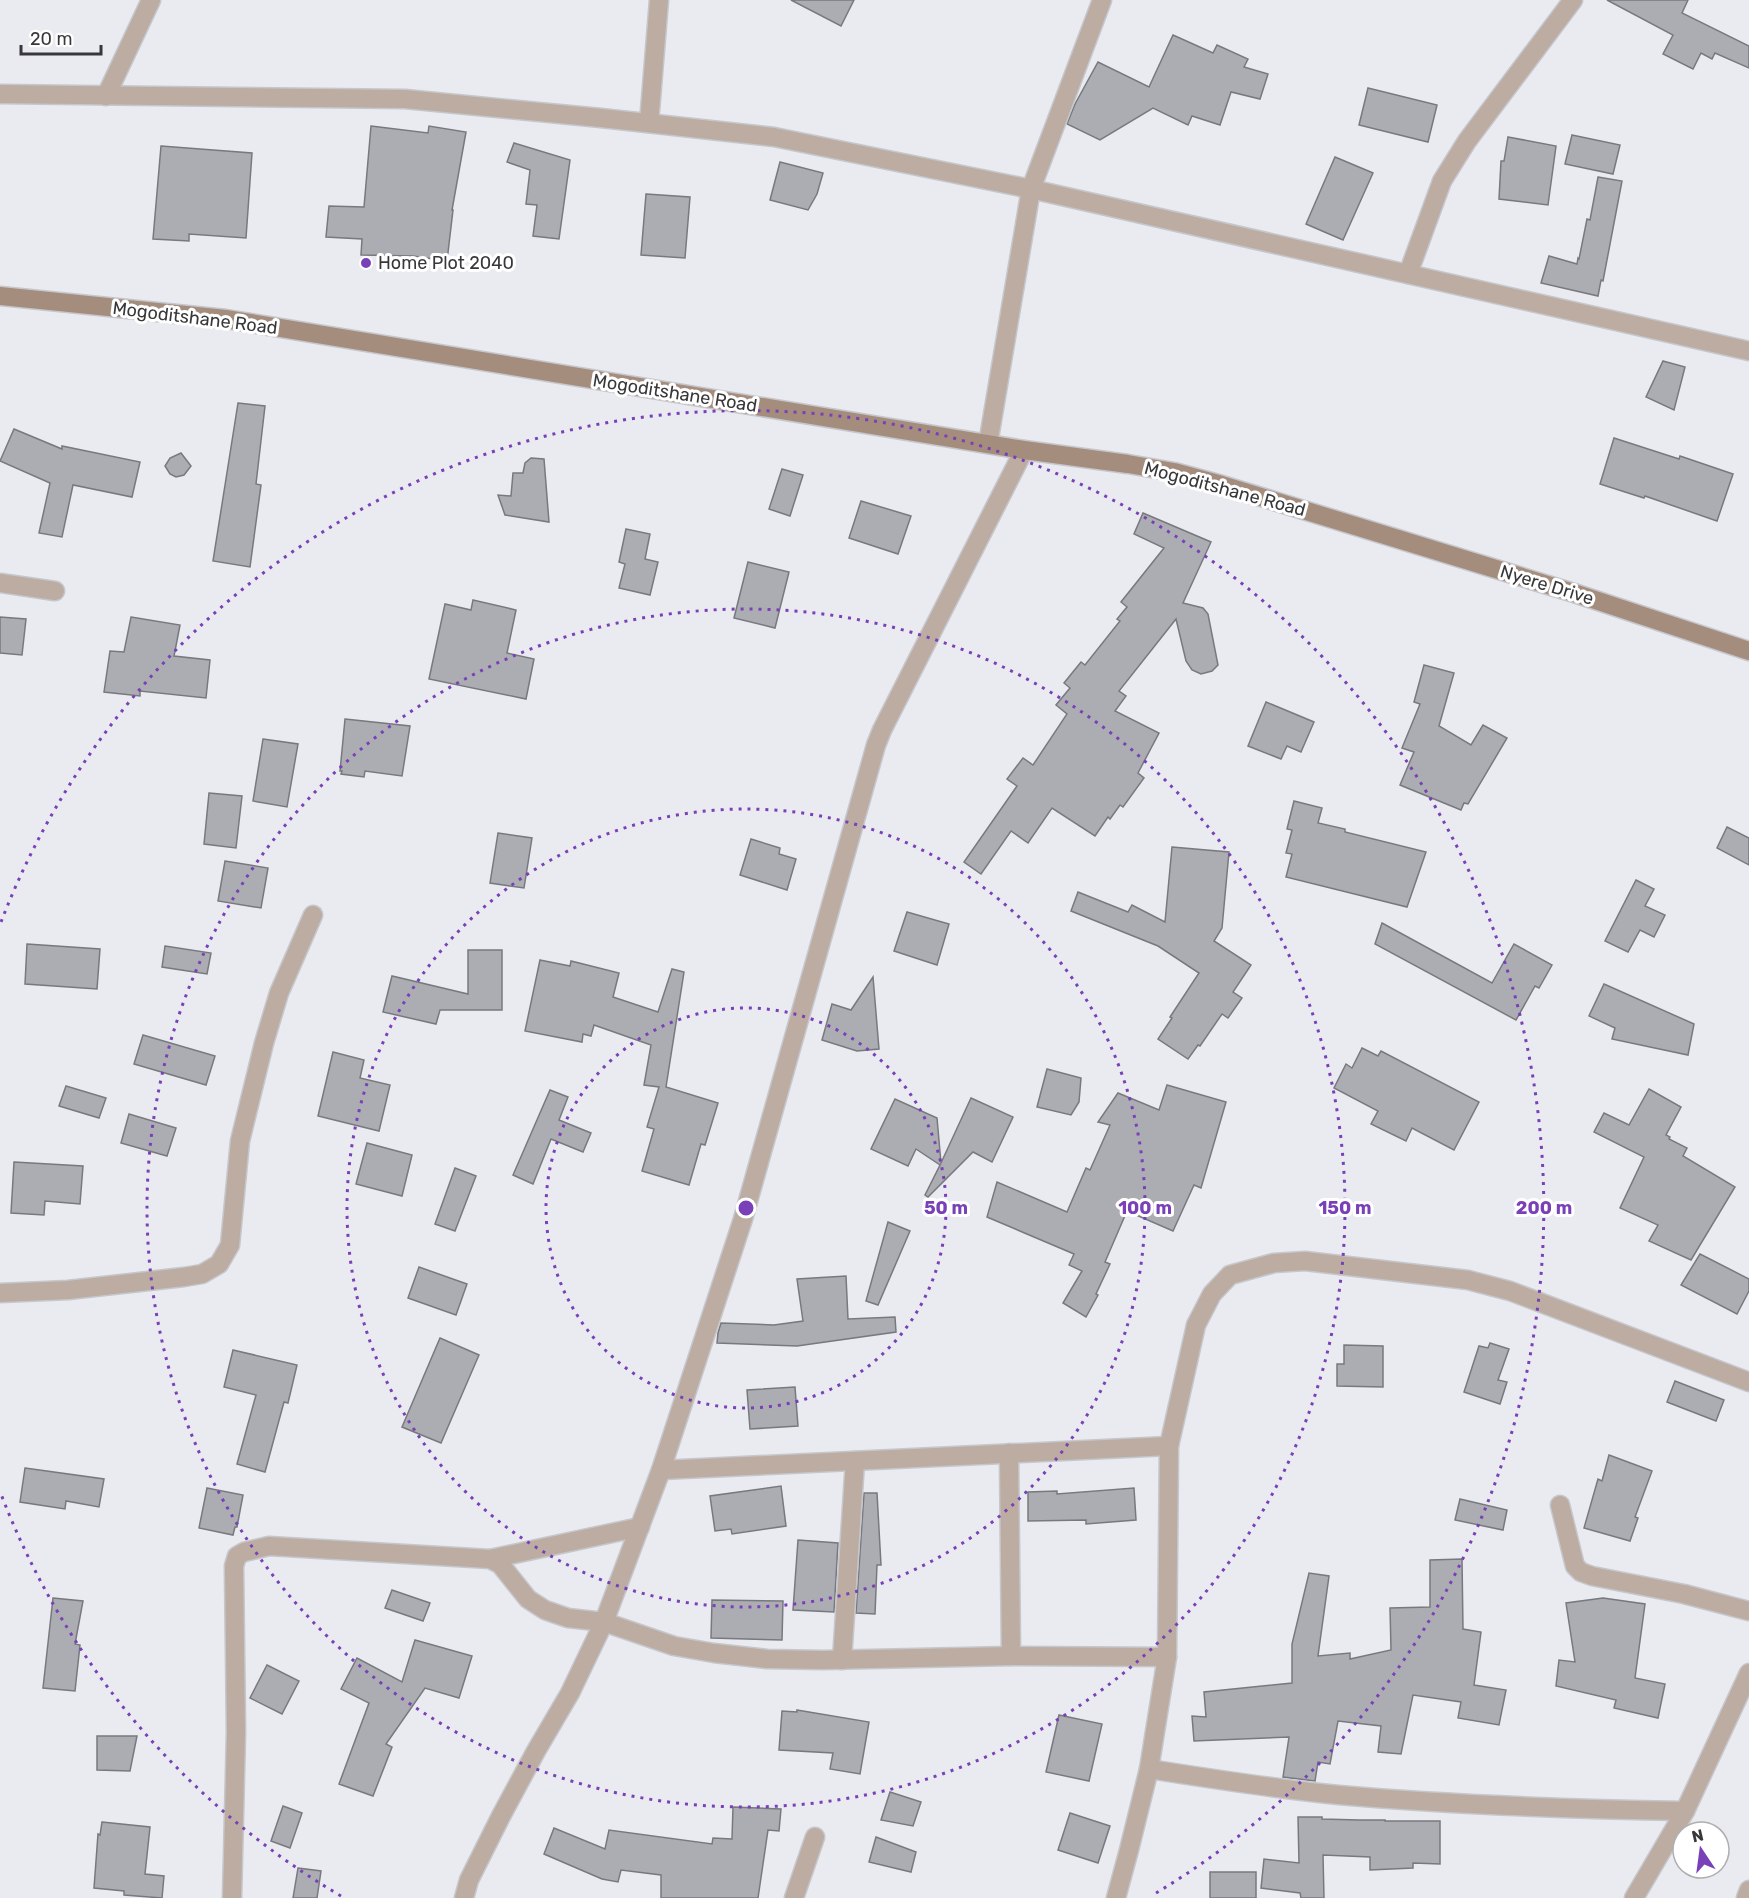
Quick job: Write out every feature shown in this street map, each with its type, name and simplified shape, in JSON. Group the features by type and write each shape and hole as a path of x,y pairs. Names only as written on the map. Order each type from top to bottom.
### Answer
{"main road":[{"name":"Mogoditshane Road","path":"0,296 226,319 1024,450 1128,464 1173,472 1222,485 1345,522"},
{"name":"Nyere Drive","path":"1345,522 1574,593 1749,651"}],"street":[{"path":"106,96 151,0"},
{"path":"649,123 659,0"},
{"path":"988,444 1030,189 1102,0"},
{"path":"1408,274 1442,181 1467,141 1574,0"},
{"path":"0,94 405,99 774,137 1030,189 1749,351"},
{"path":"464,1898 469,1880 536,1751 570,1693 604,1622 661,1470 743,1219 876,745 1024,450"},
{"path":"0,583 55,591"},
{"path":"0,1293 68,1290 184,1277 202,1274 219,1264 230,1245 240,1141 264,1043 279,993 313,915"},
{"path":"1116,1898 1149,1769 1167,1657 1169,1446 1196,1325 1212,1294 1230,1275 1274,1263 1305,1261 1468,1280 1510,1291 1749,1382"},
{"path":"661,1470 1169,1446"},
{"path":"1009,1453 1011,1656"},
{"path":"842,1660 855,1461"},
{"path":"1560,1505 1575,1566 1581,1572 1684,1594 1749,1611"},
{"path":"232,1898 236,1732 233,1588 237,1556 269,1546 490,1559 640,1527"},
{"path":"490,1559 500,1564 528,1599 545,1610 568,1618 604,1622 674,1646 714,1653 767,1659 842,1660 1011,1656 1167,1657"},
{"path":"1634,1898 1685,1811 1749,1673"},
{"path":"1149,1769 1276,1788 1349,1796 1459,1804 1685,1811"},
{"path":"794,1898 815,1837"},
{"path":"1746,1898 1749,1890"}],"building":[{"path":"791,0 854,0 841,26"},
{"path":"1607,0 1688,0 1682,13 1749,46 1749,68 1715,53 1712,59 1701,53 1693,69 1663,54 1673,35"},
{"path":"1173,35 1213,53 1217,45 1248,59 1244,67 1268,74 1260,99 1231,92 1220,125 1192,116 1188,125 1153,108 1100,140 1067,124 1098,62 1149,87"},
{"path":"1368,88 1437,105 1428,142 1359,125"},
{"path":"371,126 428,133 429,126 466,132 452,210 447,261 413,256 361,255 362,239 326,237 329,206 364,207"},
{"path":"1572,135 1620,145 1613,174 1565,164"},
{"path":"1508,137 1556,146 1548,205 1499,199 1501,161 1504,161"},
{"path":"514,143 570,160 559,239 533,236 537,205 526,204 530,170 507,162"},
{"path":"161,146 252,153 246,238 189,234 189,241 153,239"},
{"path":"1335,157 1373,173 1343,240 1306,224"},
{"path":"780,162 823,173 817,194 808,210 770,200"},
{"path":"1598,177 1622,181 1603,281 1601,280 1598,296 1541,283 1549,256 1577,264 1587,219 1590,220"},
{"path":"646,194 690,197 685,258 641,255"},
{"path":"1663,361 1685,367 1674,410 1646,397"},
{"path":"238,403 265,406 256,484 261,485 250,567 213,561"},
{"path":"14,429 62,449 62,446 140,462 132,497 73,485 62,537 39,533 50,483 0,461"},
{"path":"1614,438 1679,459 1680,456 1733,474 1717,521 1645,496 1644,498 1600,484"},
{"path":"181,453 191,466 184,475 176,477 170,474 165,466 170,458"},
{"path":"531,458 544,459 549,522 505,515 498,495 511,496 513,473 523,473 525,463"},
{"path":"782,469 803,475 790,516 769,509"},
{"path":"861,501 911,516 898,554 849,538"},
{"path":"1143,513 1211,542 1183,603 1203,608 1208,614 1218,665 1212,671 1201,674 1192,670 1186,661 1176,619 1119,691 1126,696 1115,711 1159,733 1138,773 1144,778 1123,807 1120,805 1110,819 1108,817 1095,836 1052,808 1028,843 1011,831 981,874 964,862 1017,786 1007,779 1023,758 1033,765 1067,714 1056,705 1070,688 1064,683 1081,662 1085,665 1120,621 1117,619 1127,607 1121,602 1164,548 1134,534"},
{"path":"626,529 650,534 645,559 658,562 650,595 619,588 625,564 619,562"},
{"path":"748,562 789,572 775,628 734,618"},
{"path":"473,600 516,610 507,653 534,659 526,699 429,679 445,604 471,610"},
{"path":"0,617 26,619 22,655 0,653"},
{"path":"131,617 180,625 174,656 210,660 206,698 140,691 140,696 104,692 110,651 124,652"},
{"path":"1424,665 1454,673 1439,726 1471,745 1483,725 1507,738 1468,804 1464,803 1461,810 1400,785 1414,752 1402,748 1420,704 1414,702"},
{"path":"1266,702 1314,722 1301,752 1287,746 1281,759 1248,746"},
{"path":"345,719 410,726 402,776 365,771 364,777 341,774"},
{"path":"263,739 298,744 287,807 253,801"},
{"path":"209,793 242,796 236,848 204,844"},
{"path":"1294,801 1322,808 1318,823 1426,852 1407,907 1286,877 1292,854 1286,853 1292,830 1287,829"},
{"path":"1727,827 1749,838 1749,865 1717,848"},
{"path":"498,833 532,838 524,888 490,883"},
{"path":"751,839 780,848 779,854 796,859 787,890 740,875"},
{"path":"1172,847 1229,852 1222,928 1214,941 1251,965 1233,992 1242,998 1228,1018 1222,1014 1188,1059 1158,1039 1199,973 1158,946 1071,911 1078,892 1128,912 1132,905 1165,922"},
{"path":"225,861 268,868 261,908 218,901"},
{"path":"1636,880 1654,889 1645,906 1665,915 1654,937 1640,930 1628,952 1605,941"},
{"path":"907,912 949,924 937,965 894,951"},
{"path":"1382,923 1492,983 1514,944 1552,965 1539,988 1535,986 1516,1020 1375,944"},
{"path":"27,944 100,949 97,989 25,984"},
{"path":"165,946 211,953 207,974 162,967"},
{"path":"468,950 502,950 502,1010 440,1010 436,1024 383,1012 392,976 468,994"},
{"path":"540,960 570,966 571,961 619,973 613,997 658,1012 672,969 684,972 666,1087 718,1103 705,1145 701,1144 689,1185 642,1171 654,1129 647,1127 659,1087 644,1085 651,1045 594,1025 591,1036 583,1034 582,1042 525,1031"},
{"path":"873,977 879,1049 857,1051 822,1040 832,1004 851,1010"},
{"path":"1604,984 1694,1024 1688,1055 1612,1039 1615,1028 1589,1016"},
{"path":"143,1035 215,1056 206,1085 134,1064"},
{"path":"1362,1048 1378,1056 1381,1051 1479,1102 1454,1150 1412,1128 1406,1141 1371,1124 1378,1111 1334,1088 1346,1064 1352,1068"},
{"path":"333,1052 364,1060 360,1078 390,1085 379,1131 318,1116"},
{"path":"1047,1069 1081,1078 1079,1102 1071,1115 1037,1107"},
{"path":"1167,1085 1226,1102 1201,1188 1194,1185 1173,1231 1127,1211 1105,1262 1110,1264 1096,1294 1098,1295 1086,1317 1063,1303 1082,1271 1069,1265 1074,1254 987,1217 997,1182 1067,1212 1086,1168 1090,1170 1110,1125 1098,1122 1118,1093 1159,1110"},
{"path":"66,1086 106,1098 99,1118 59,1106"},
{"path":"1649,1089 1681,1107 1666,1135 1670,1137 1669,1139 1687,1148 1683,1156 1735,1187 1691,1260 1649,1241 1658,1225 1620,1208 1644,1157 1594,1132 1604,1113 1629,1125"},
{"path":"550,1090 568,1097 559,1120 591,1133 583,1152 551,1139 533,1184 513,1175"},
{"path":"971,1098 1013,1117 992,1162 973,1152 928,1197 925,1195 940,1165 916,1149 908,1166 871,1149 895,1099 937,1118 941,1163"},
{"path":"129,1114 176,1128 167,1156 121,1143"},
{"path":"367,1143 412,1155 402,1196 356,1184"},
{"path":"14,1162 83,1166 80,1204 45,1201 44,1215 11,1213"},
{"path":"455,1168 476,1176 455,1231 435,1224"},
{"path":"888,1222 910,1231 878,1305 866,1301"},
{"path":"1700,1254 1749,1279 1749,1291 1737,1314 1681,1285"},
{"path":"419,1267 467,1284 456,1315 408,1298"},
{"path":"846,1276 848,1319 895,1317 896,1332 797,1346 717,1343 721,1323 774,1325 803,1321 797,1279"},
{"path":"440,1338 479,1355 441,1443 402,1427"},
{"path":"1490,1343 1509,1349 1498,1380 1507,1382 1500,1404 1464,1392 1479,1346 1488,1348"},
{"path":"1344,1345 1383,1346 1383,1387 1337,1386 1337,1364 1344,1364"},
{"path":"233,1350 297,1365 288,1403 284,1402 265,1472 237,1464 256,1395 224,1387"},
{"path":"1675,1381 1724,1400 1716,1421 1667,1402"},
{"path":"795,1387 798,1426 750,1429 747,1390"},
{"path":"1609,1455 1652,1471 1635,1517 1638,1518 1630,1541 1584,1528 1598,1479 1602,1481"},
{"path":"25,1468 104,1479 99,1507 66,1501 65,1509 20,1502"},
{"path":"781,1486 786,1526 732,1534 731,1529 715,1531 710,1496"},
{"path":"207,1488 243,1495 237,1527 233,1535 199,1528"},
{"path":"1134,1488 1136,1520 1086,1524 1086,1520 1028,1521 1028,1492 1057,1491 1057,1494"},
{"path":"864,1493 877,1493 881,1565 877,1565 875,1614 856,1613"},
{"path":"1460,1499 1507,1510 1503,1530 1455,1520"},
{"path":"798,1540 838,1543 834,1612 793,1610"},
{"path":"1462,1559 1463,1629 1481,1632 1474,1685 1506,1690 1499,1725 1458,1718 1461,1702 1413,1695 1401,1754 1378,1752 1381,1726 1338,1721 1330,1764 1318,1762 1315,1781 1283,1777 1289,1737 1194,1741 1192,1716 1206,1717 1204,1692 1292,1683 1292,1644 1309,1573 1329,1576 1318,1656 1350,1653 1350,1659 1391,1650 1390,1608 1430,1607 1430,1560"},
{"path":"392,1590 430,1603 423,1621 385,1608"},
{"path":"53,1598 83,1601 75,1644 80,1645 75,1691 43,1688"},
{"path":"1603,1598 1645,1604 1635,1678 1665,1684 1658,1718 1614,1708 1616,1700 1556,1686 1559,1660 1575,1662 1566,1603"},
{"path":"712,1600 783,1601 782,1640 711,1638"},
{"path":"415,1640 472,1656 459,1698 425,1688 386,1744 392,1747 373,1796 339,1784 369,1703 341,1689 357,1658 402,1682"},
{"path":"267,1665 299,1681 282,1714 250,1698"},
{"path":"797,1710 869,1722 860,1774 830,1769 833,1753 779,1750 782,1711 797,1712"},
{"path":"1059,1715 1102,1724 1089,1781 1046,1772"},
{"path":"97,1736 137,1736 130,1771 97,1770"},
{"path":"890,1792 921,1802 913,1826 881,1820"},
{"path":"283,1806 302,1813 290,1848 271,1841"},
{"path":"733,1807 781,1809 779,1831 768,1830 758,1898 661,1898 661,1875 621,1870 618,1882 602,1879 544,1854 554,1828 605,1849 609,1830 712,1844 713,1838 732,1839"},
{"path":"1070,1813 1110,1826 1098,1863 1058,1850"},
{"path":"1298,1817 1440,1821 1440,1864 1413,1863 1413,1868 1370,1870 1370,1857 1323,1855 1324,1898 1301,1898 1300,1893 1261,1888 1264,1859 1299,1863"},
{"path":"102,1822 150,1827 145,1874 164,1876 162,1898 124,1895 124,1891 94,1888 98,1834 100,1835"},
{"path":"876,1837 916,1852 911,1872 869,1862"},
{"path":"298,1868 321,1871 317,1898 293,1898"},
{"path":"1210,1872 1256,1872 1256,1898 1210,1898"}],"place":[{"name":"Home Plot 2040","path":"366,263"}]}
